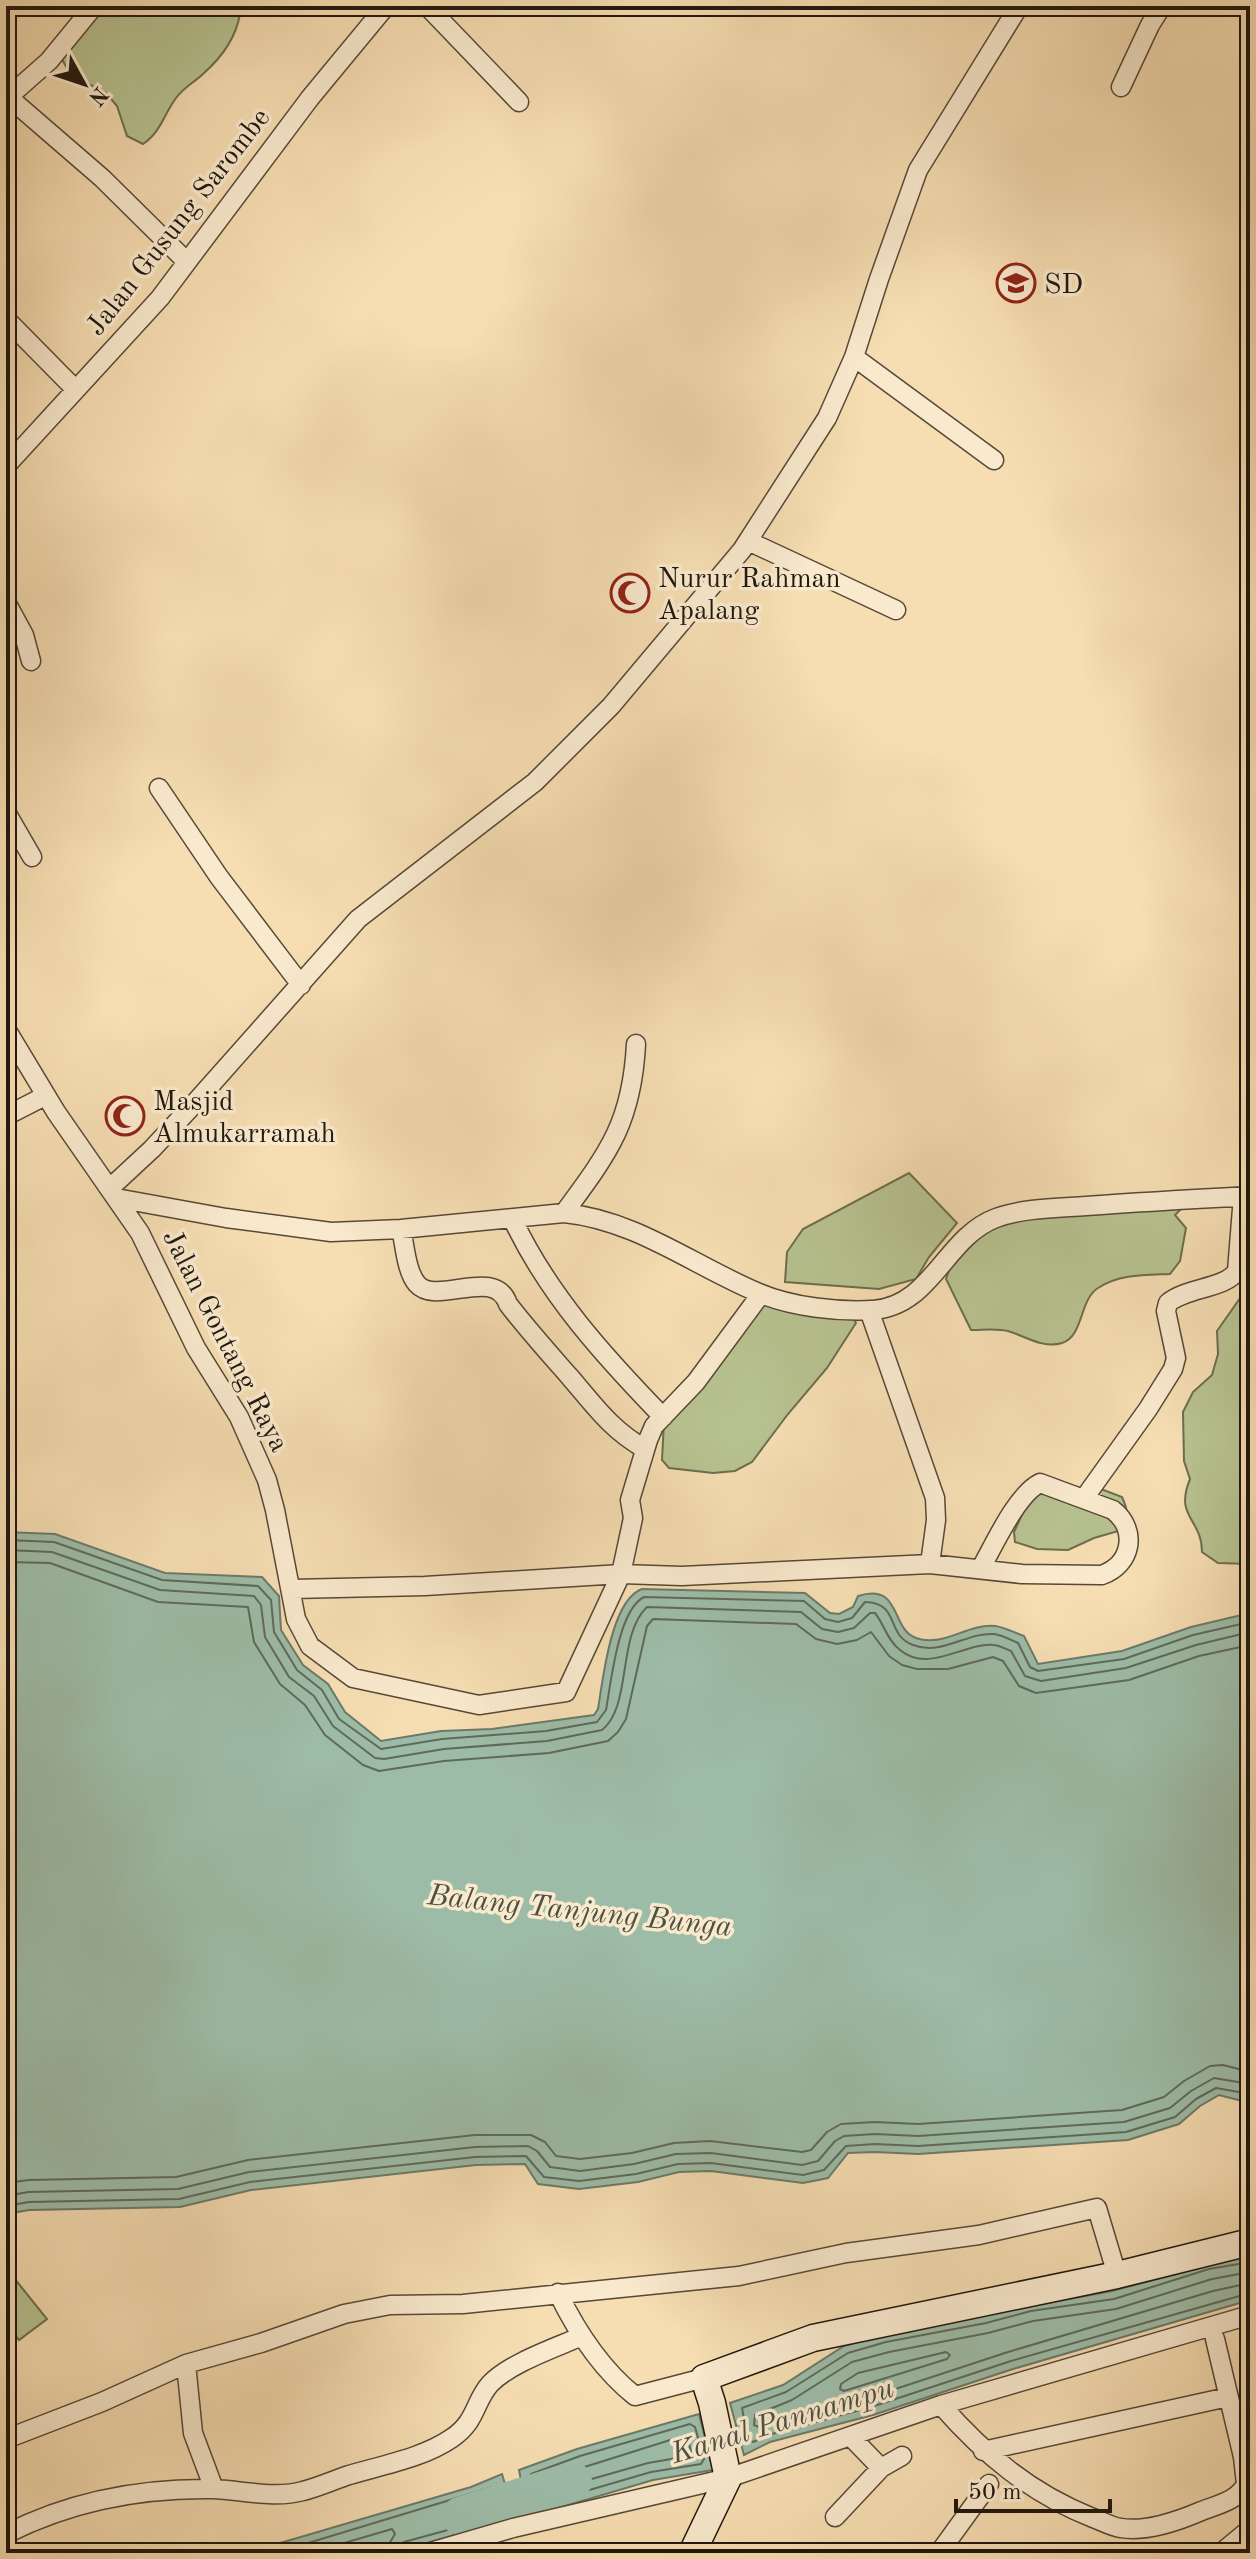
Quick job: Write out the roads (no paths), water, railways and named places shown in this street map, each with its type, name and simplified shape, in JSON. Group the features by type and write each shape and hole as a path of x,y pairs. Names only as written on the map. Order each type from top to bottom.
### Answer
{"street":[{"path":"94,6 49,61 7,97 102,178 186,261"},
{"name":"Jalan Gusung Sarombe","path":"6,466 160,298 310,98 386,6"},
{"path":"427,6 519,102"},
{"path":"113,1193 358,919 385,895 500,810 573,745 652,659 748,541 827,418 854,357 918,170 1019,6"},
{"path":"1121,87 1162,6"},
{"path":"6,319 75,389"},
{"path":"854,357 994,460"},
{"path":"748,541 896,610"},
{"path":"6,602 24,635 31,661"},
{"path":"159,788 219,877 301,985"},
{"path":"6,812 32,857"},
{"name":"Jalan Gontang Raya","path":"6,1029 45,1096 140,1233 196,1348 252,1443 275,1510 296,1619 310,1646 353,1678 479,1705 566,1692 621,1574"},
{"path":"564,1213 603,1159 625,1116 634,1078 636,1044"},
{"path":"6,1116 45,1096"},
{"path":"113,1193 294,1229 331,1232 513,1220 564,1213 600,1218 761,1294 817,1307 869,1310 904,1302 918,1291 976,1227 998,1217 1055,1208 1247,1196 1237,1271 1230,1279 1185,1293 1168,1303 1166,1311 1176,1358 1173,1369 1085,1497"},
{"path":"513,1220 531,1258 595,1346 663,1417"},
{"path":"401,1229 412,1275 421,1287 433,1291 483,1287 497,1289 506,1296 508,1304 538,1344 598,1412 623,1437 645,1449"},
{"path":"621,1574 633,1518 630,1500 654,1426 696,1382 761,1294"},
{"path":"869,1310 935,1498 936,1520 930,1564"},
{"path":"292,1589 930,1564 1055,1576 1092,1576 1110,1573 1123,1558 1128,1548 1129,1529 1113,1510 1045,1483 1034,1486 1019,1504 981,1568"},
{"path":"6,2439 102,2402 186,2364 261,2343 344,2314 390,2305 463,2304 739,2276 846,2253 979,2235 1097,2208 1117,2275"},
{"path":"558,2293 582,2336 614,2377 635,2396 704,2378 813,2338 1117,2275 1250,2242"},
{"path":"427,2553 513,2528 728,2475 852,2438 941,2405 1250,2315"},
{"path":"6,2534 41,2516 118,2497 214,2489 241,2493 300,2492 431,2449 450,2440 467,2424 491,2384 513,2368 582,2336"},
{"path":"941,2405 983,2451 1071,2509 1121,2528 1140,2528 1192,2515 1233,2498 1243,2490 1246,2479 1242,2416 1228,2397 1215,2339"},
{"path":"186,2364 193,2433 214,2489"},
{"path":"692,2553 728,2475 704,2378"},
{"path":"983,2451 1228,2397"},
{"path":"852,2438 881,2468"},
{"path":"835,2517 881,2468 902,2456"},
{"path":"939,2553 989,2484"},
{"path":"1221,2553 1250,2529"}],"water":[{"name":"Balang Tanjung Bunga","path":"6,1532 55,1534 165,1573 262,1577 279,1596 281,1630 303,1665 328,1684 345,1712 381,1741 441,1731 492,1729 594,1715 598,1709 616,1624 631,1596 642,1589 805,1593 830,1613 839,1614 853,1607 858,1596 872,1593 882,1595 889,1601 902,1626 916,1638 936,1640 975,1628 998,1627 1024,1636 1038,1664 1122,1651 1191,1627 1250,1613 1250,2103 1219,2095 1179,2124 1128,2140 918,2154 848,2153 828,2178 803,2183 711,2171 679,2172 638,2182 579,2189 538,2184 525,2164 476,2165 251,2190 180,2207 29,2210 6,2214"},
{"path":"1250,2254 1250,2300 1013,2369 873,2415 770,2442 744,2455 730,2403 783,2385 844,2346 884,2334 1112,2291"},
{"path":"699,2414 713,2470 653,2480 528,2517 519,2470 577,2449"},
{"path":"502,2474 516,2521 485,2526 394,2553 246,2553 471,2487"}],"waterway":[{"name":"Kanal Pannampu","path":"460,2516 573,2481"}],"place":[{"name":"SD","path":"1016,283"},
{"name":"Nurur Rahman Apalang","path":"630,593"},
{"name":"Masjid Almukarramah","path":"125,1116"}]}
